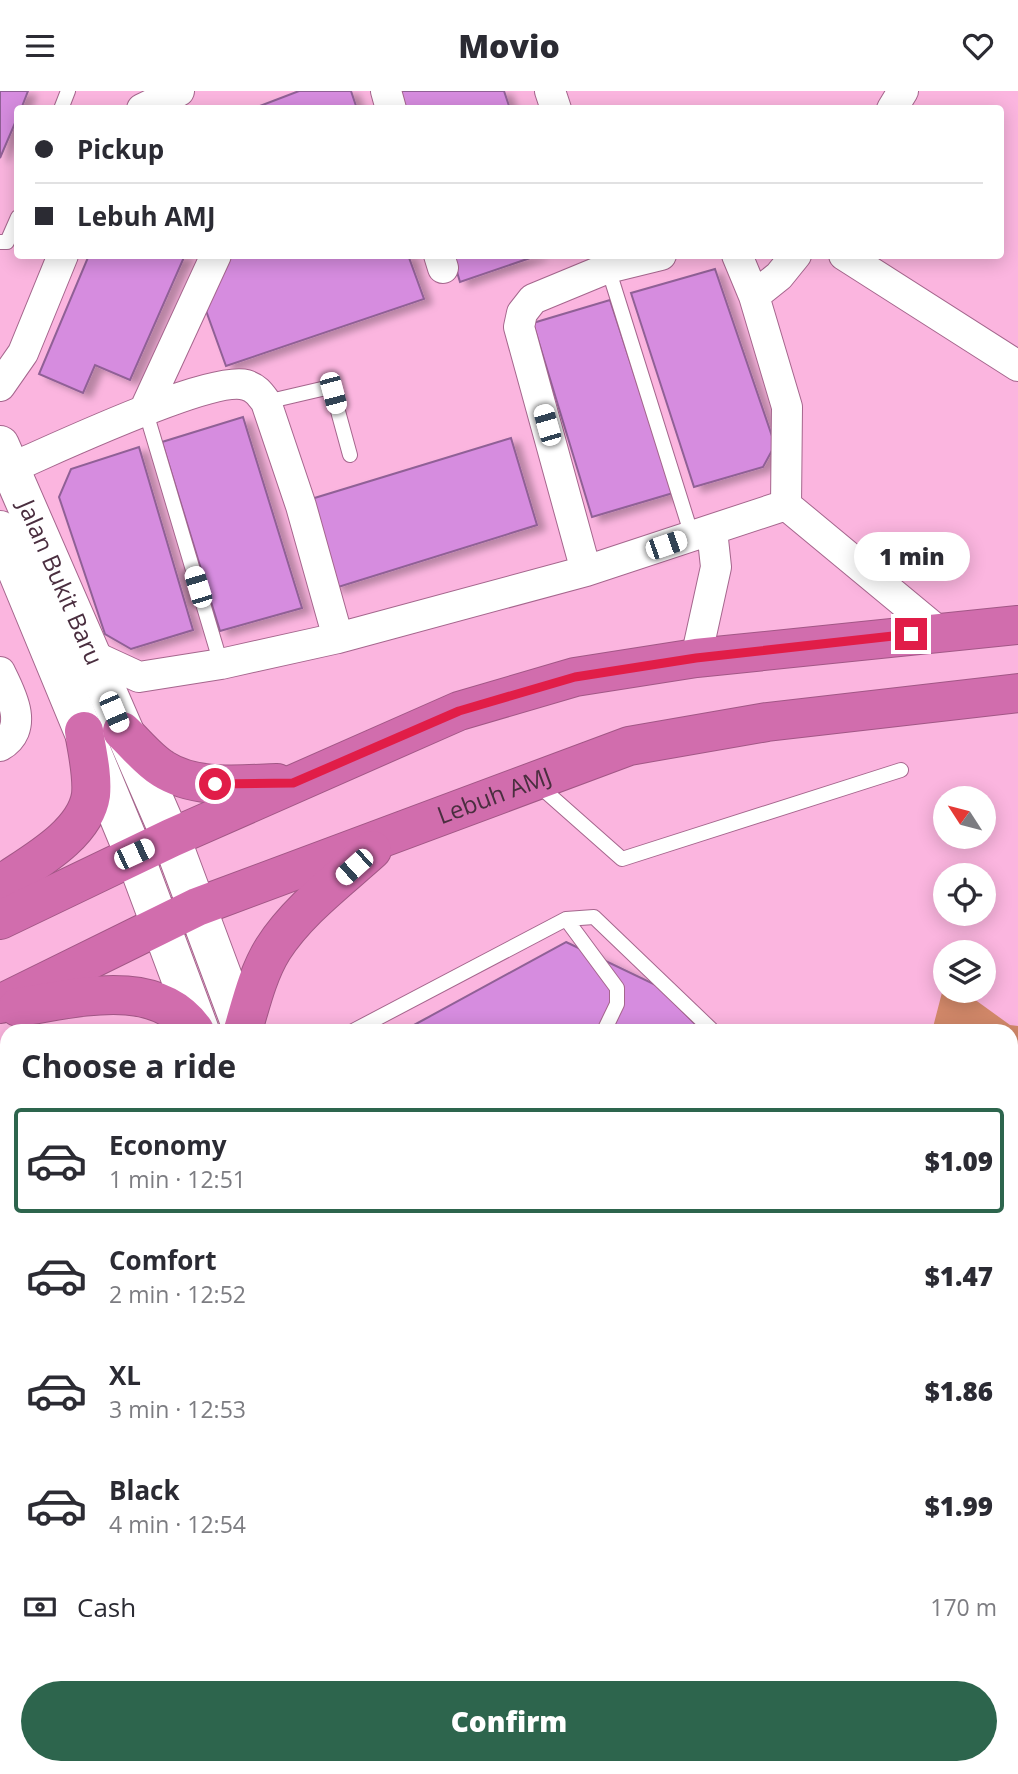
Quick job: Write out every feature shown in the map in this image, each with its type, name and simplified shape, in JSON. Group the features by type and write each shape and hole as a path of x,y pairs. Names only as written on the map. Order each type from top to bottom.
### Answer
{"highway":[{"path":"0,920 134,854 459,711 575,677 696,658 938,631 1018,625"},
{"name":"Lebuh AMJ","path":"0,1007 197,907 629,746 767,722 1018,693"},
{"path":"0,885 69,833 85,813 91,797 91,776 84,730"},
{"path":"122,731 163,769 188,779 215,784 293,783"},
{"path":"245,1024 256,986 273,949 318,899 390,835"},
{"path":"0,1007 123,994 151,999 178,1010 191,1024"}],"main road":[{"name":"Jalan Bukit Baru","path":"6,457 170,838 241,1024"},
{"name":"Jalan Bukit Baru","path":"0,530 134,854 195,1024"}],"street":[{"path":"150,105 179,91"},
{"path":"0,386 23,353 61,259"},
{"path":"145,409 214,259"},
{"path":"586,571 519,327 522,313 533,299 608,268 645,259"},
{"path":"739,259 754,296 789,417 786,505"},
{"path":"754,296 779,276 793,259"},
{"path":"850,259 1018,366"},
{"path":"6,457 145,409 227,386 244,384 258,391 265,403 301,506 338,638"},
{"path":"89,654 139,677 221,664 338,638 586,571 786,505"},
{"path":"786,505 938,631"},
{"path":"696,658 716,568 702,533"},
{"path":"0,672 16,702 16,725 2,745"}],"lane":[{"path":"0,242 7,242 14,226"},
{"path":"608,268 702,533"},
{"path":"265,403 326,388 333,393 350,455"},
{"path":"145,409 221,664"},
{"path":"532,780 622,859 901,770"},
{"path":"365,1024 566,919 594,917 706,1024"},
{"path":"566,919 617,988 617,1004 607,1024"}],"shaded area":[{"path":"939,1003 980,1003 1009,1024 934,1024"}],"building":[{"path":"0,91 28,91 23,105 14,105 14,125 0,158"},
{"path":"299,91 351,91 356,105 262,105"},
{"path":"397,91 504,91 509,105 402,105"},
{"path":"87,259 183,259 130,380 95,365 83,393 39,374"},
{"path":"228,259 409,259 424,299 226,366 204,305"},
{"path":"453,259 527,259 460,282"},
{"path":"715,269 775,445 763,467 694,487 631,293"},
{"path":"610,300 673,493 592,517 533,323"},
{"path":"243,417 302,608 220,631 162,442"},
{"path":"511,438 537,525 335,588 308,500"},
{"path":"139,447 193,630 131,649 105,634 59,497 71,469"},
{"path":"566,942 658,986 695,1024 416,1024"}],"route":[{"path":"215,784 293,783 459,711 575,677 696,658 911,634"}]}
